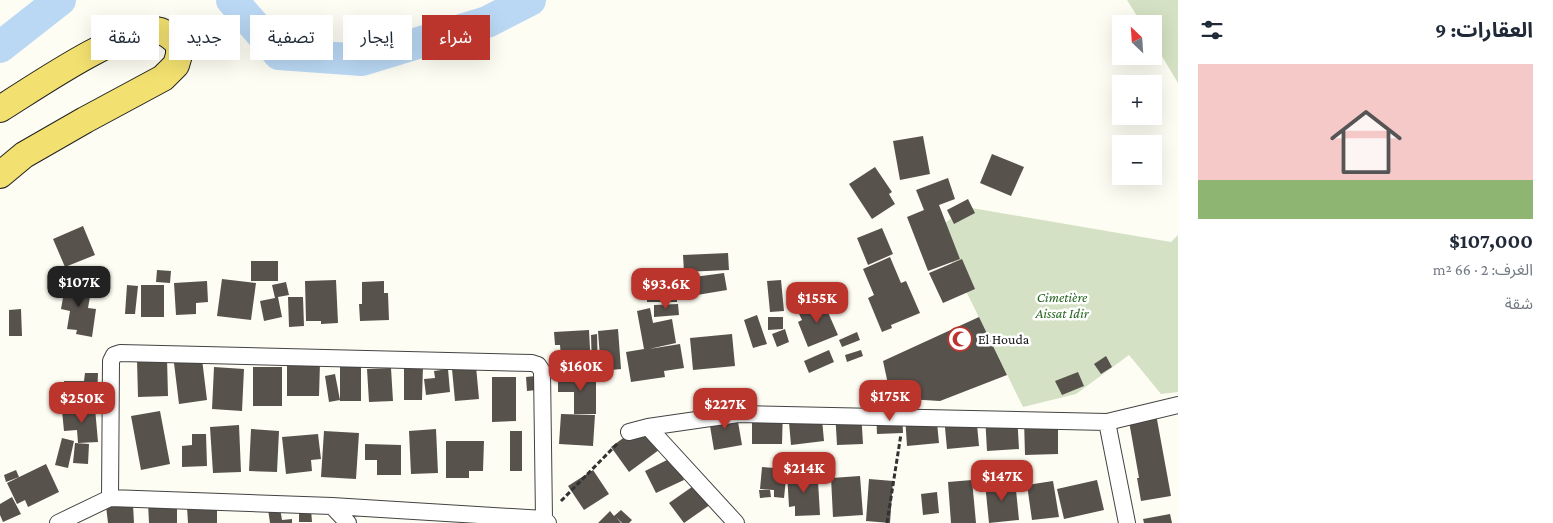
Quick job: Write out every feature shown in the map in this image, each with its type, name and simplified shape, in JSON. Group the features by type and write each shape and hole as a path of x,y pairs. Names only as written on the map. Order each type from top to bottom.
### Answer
{"main road":[{"path":"0,109 96,50 143,31 159,30 171,36 179,44 179,55 176,65 163,78 24,155 0,175"}],"street":[{"path":"58,523 110,498 332,506 546,521 542,371 538,365 532,363 120,353 114,355 111,361 110,498"},
{"path":"629,432 648,427 738,414 1107,422 1178,405"},
{"path":"1107,422 1127,523"},
{"path":"648,427 736,523"},
{"path":"332,506 348,523"}],"path":[{"path":"887,523 903,418"},
{"path":"546,521 586,474 629,432"}],"green space":[{"path":"1127,0 1178,0 1178,83 1162,56 1162,15 1136,15"},
{"name":"Cimetière Aissat Idir","path":"966,207 1171,242 1178,235 1178,392 1161,394 1129,355 1076,394 1023,407 936,230"}],"building":[{"path":"923,136 930,174 900,180 893,141"},
{"path":"992,154 1024,167 1011,196 980,183"},
{"path":"875,167 892,192 889,194 895,204 872,219 849,184"},
{"path":"948,178 955,199 939,205 960,259 928,271 907,217 924,210 916,190"},
{"path":"968,199 975,213 954,224 947,210"},
{"path":"83,226 95,255 65,267 53,239"},
{"path":"882,228 893,254 868,265 857,238"},
{"path":"728,253 729,270 684,272 683,255"},
{"path":"890,257 901,283 906,281 920,313 891,325 892,328 882,332 868,298 874,295 863,269"},
{"path":"962,259 975,289 943,303 929,273"},
{"path":"251,261 278,261 278,281 251,281"},
{"path":"157,270 171,271 170,283 156,282"},
{"path":"647,273 661,273 661,281 677,281 677,302 647,302"},
{"path":"724,273 727,290 697,295 694,277"},
{"path":"222,279 256,283 251,320 217,316"},
{"path":"336,280 338,323 321,324 321,321 306,321 305,281"},
{"path":"781,280 784,311 770,312 767,281"},
{"path":"66,281 92,285 88,308 96,309 92,337 76,334 77,330 67,329 70,311 61,309"},
{"path":"207,281 208,302 196,303 196,314 176,315 174,283"},
{"path":"384,281 384,293 388,293 389,320 360,321 359,304 362,304 362,282"},
{"path":"286,282 289,295 278,297 282,317 264,321 260,301 275,298 272,285"},
{"path":"127,285 138,286 135,314 125,314"},
{"path":"141,285 164,285 164,317 141,317"},
{"path":"288,297 303,297 304,326 289,327"},
{"path":"823,301 838,335 808,347 798,322 802,320 798,312"},
{"path":"678,304 679,315 654,317 654,305"},
{"path":"650,308 653,323 672,319 676,343 649,349 680,344 684,368 664,371 665,377 631,382 626,352 644,349 637,311"},
{"path":"21,309 22,336 9,336 9,310"},
{"path":"757,315 767,344 753,348 744,320"},
{"path":"768,317 783,317 783,329 768,330"},
{"name":"El Houda","path":"979,317 1007,375 940,401 891,398 883,361"},
{"path":"618,329 621,369 601,371 598,331"},
{"path":"785,329 789,342 777,347 772,334"},
{"path":"589,330 591,368 562,371 560,345 555,345 554,332"},
{"path":"857,332 860,340 842,347 839,340"},
{"path":"597,334 598,368 592,368 591,335"},
{"path":"732,334 735,366 693,370 690,338"},
{"path":"829,350 834,362 809,373 804,361"},
{"path":"861,350 863,356 847,362 845,355"},
{"path":"1106,356 1112,367 1101,374 1094,364"},
{"path":"167,358 168,396 138,397 137,360"},
{"path":"202,359 207,400 179,404 174,363"},
{"path":"287,363 320,363 319,396 287,396"},
{"path":"340,364 361,364 361,401 340,401"},
{"path":"404,366 423,366 422,400 404,400"},
{"path":"476,366 479,399 455,401 452,369"},
{"path":"214,367 244,369 242,411 212,409"},
{"path":"253,367 282,367 282,406 253,406"},
{"path":"391,368 393,401 369,402 367,369"},
{"path":"448,369 450,392 426,395 424,379 435,378 434,371"},
{"path":"1078,372 1084,386 1062,395 1055,381"},
{"path":"85,373 98,373 97,398 66,397 78,398 76,409 58,407 60,397 64,397 64,381 84,381"},
{"path":"335,374 340,400 329,402 325,376"},
{"path":"536,376 537,390 527,391 526,377"},
{"path":"558,376 596,376 596,414 574,414 574,392 558,392"},
{"path":"492,377 516,377 516,421 492,422"},
{"path":"1154,403 1171,496 1141,501 1137,478 1139,478 1127,410"},
{"path":"95,408 98,442 78,443 77,430 64,431 62,411"},
{"path":"752,408 783,408 782,444 752,444"},
{"path":"821,408 824,441 791,445 788,411"},
{"path":"736,410 742,445 714,450 708,414"},
{"path":"861,410 863,444 837,445 835,411"},
{"path":"160,411 170,464 141,470 131,416"},
{"path":"902,411 903,433 877,434 876,412"},
{"path":"936,412 939,443 907,446 905,415"},
{"path":"561,414 595,415 593,446 559,444"},
{"path":"976,414 979,446 947,449 944,417"},
{"path":"1017,414 1019,449 987,451 985,415"},
{"path":"1058,419 1058,454 1025,455 1024,420"},
{"path":"645,422 663,447 629,472 611,447"},
{"path":"239,425 241,472 213,473 210,427"},
{"path":"251,429 279,431 277,472 249,471"},
{"path":"436,429 438,473 411,474 409,431"},
{"path":"324,431 359,433 356,479 321,477"},
{"path":"510,431 522,431 522,471 510,471"},
{"path":"192,434 206,434 207,466 182,467 182,446 192,445"},
{"path":"318,434 321,459 311,460 312,471 286,474 282,437"},
{"path":"62,438 74,441 68,468 55,465"},
{"path":"446,441 484,441 483,471 469,471 469,478 446,478"},
{"path":"75,443 89,444 88,464 73,463"},
{"path":"365,444 401,445 401,475 377,475 377,460 365,460"},
{"path":"673,457 684,480 656,493 645,471"},
{"path":"46,464 59,492 28,507 25,500 17,504 7,483"},
{"path":"762,467 787,469 784,498 774,497 774,490 760,489"},
{"path":"16,470 19,477 6,482 4,475"},
{"path":"593,470 609,494 584,510 568,486"},
{"path":"812,471 813,481 818,481 820,515 795,516 795,506 789,507 787,473"},
{"path":"860,476 863,515 833,517 831,478"},
{"path":"869,479 893,481 890,523 866,521"},
{"path":"972,480 976,523 951,523 948,482"},
{"path":"1015,480 1019,520 989,523 985,483"},
{"path":"1097,480 1104,510 1064,519 1057,489"},
{"path":"1053,481 1059,517 1032,520 1027,485"},
{"path":"699,482 714,502 684,523 669,503"},
{"path":"759,490 770,490 771,497 760,498"},
{"path":"937,492 939,513 923,515 921,494"},
{"path":"12,497 21,514 3,522 0,515 0,504"},
{"path":"177,502 177,523 149,523 148,503"},
{"path":"133,504 134,523 108,523 106,506"},
{"path":"217,505 217,523 188,523 187,507"},
{"path":"280,508 282,520 292,519 292,523 270,523 268,509"},
{"path":"299,509 311,509 312,522 299,522"},
{"path":"621,510 632,520 629,523 622,523 616,517 621,523 598,523 610,511 614,516"},
{"path":"1170,514 1172,523 1144,523 1143,519"}],"waterway":[{"path":"0,47 60,0"},
{"path":"232,0 279,54 362,60 487,22 530,0"}],"place":[{"name":"El Houda","path":"960,339"}]}
